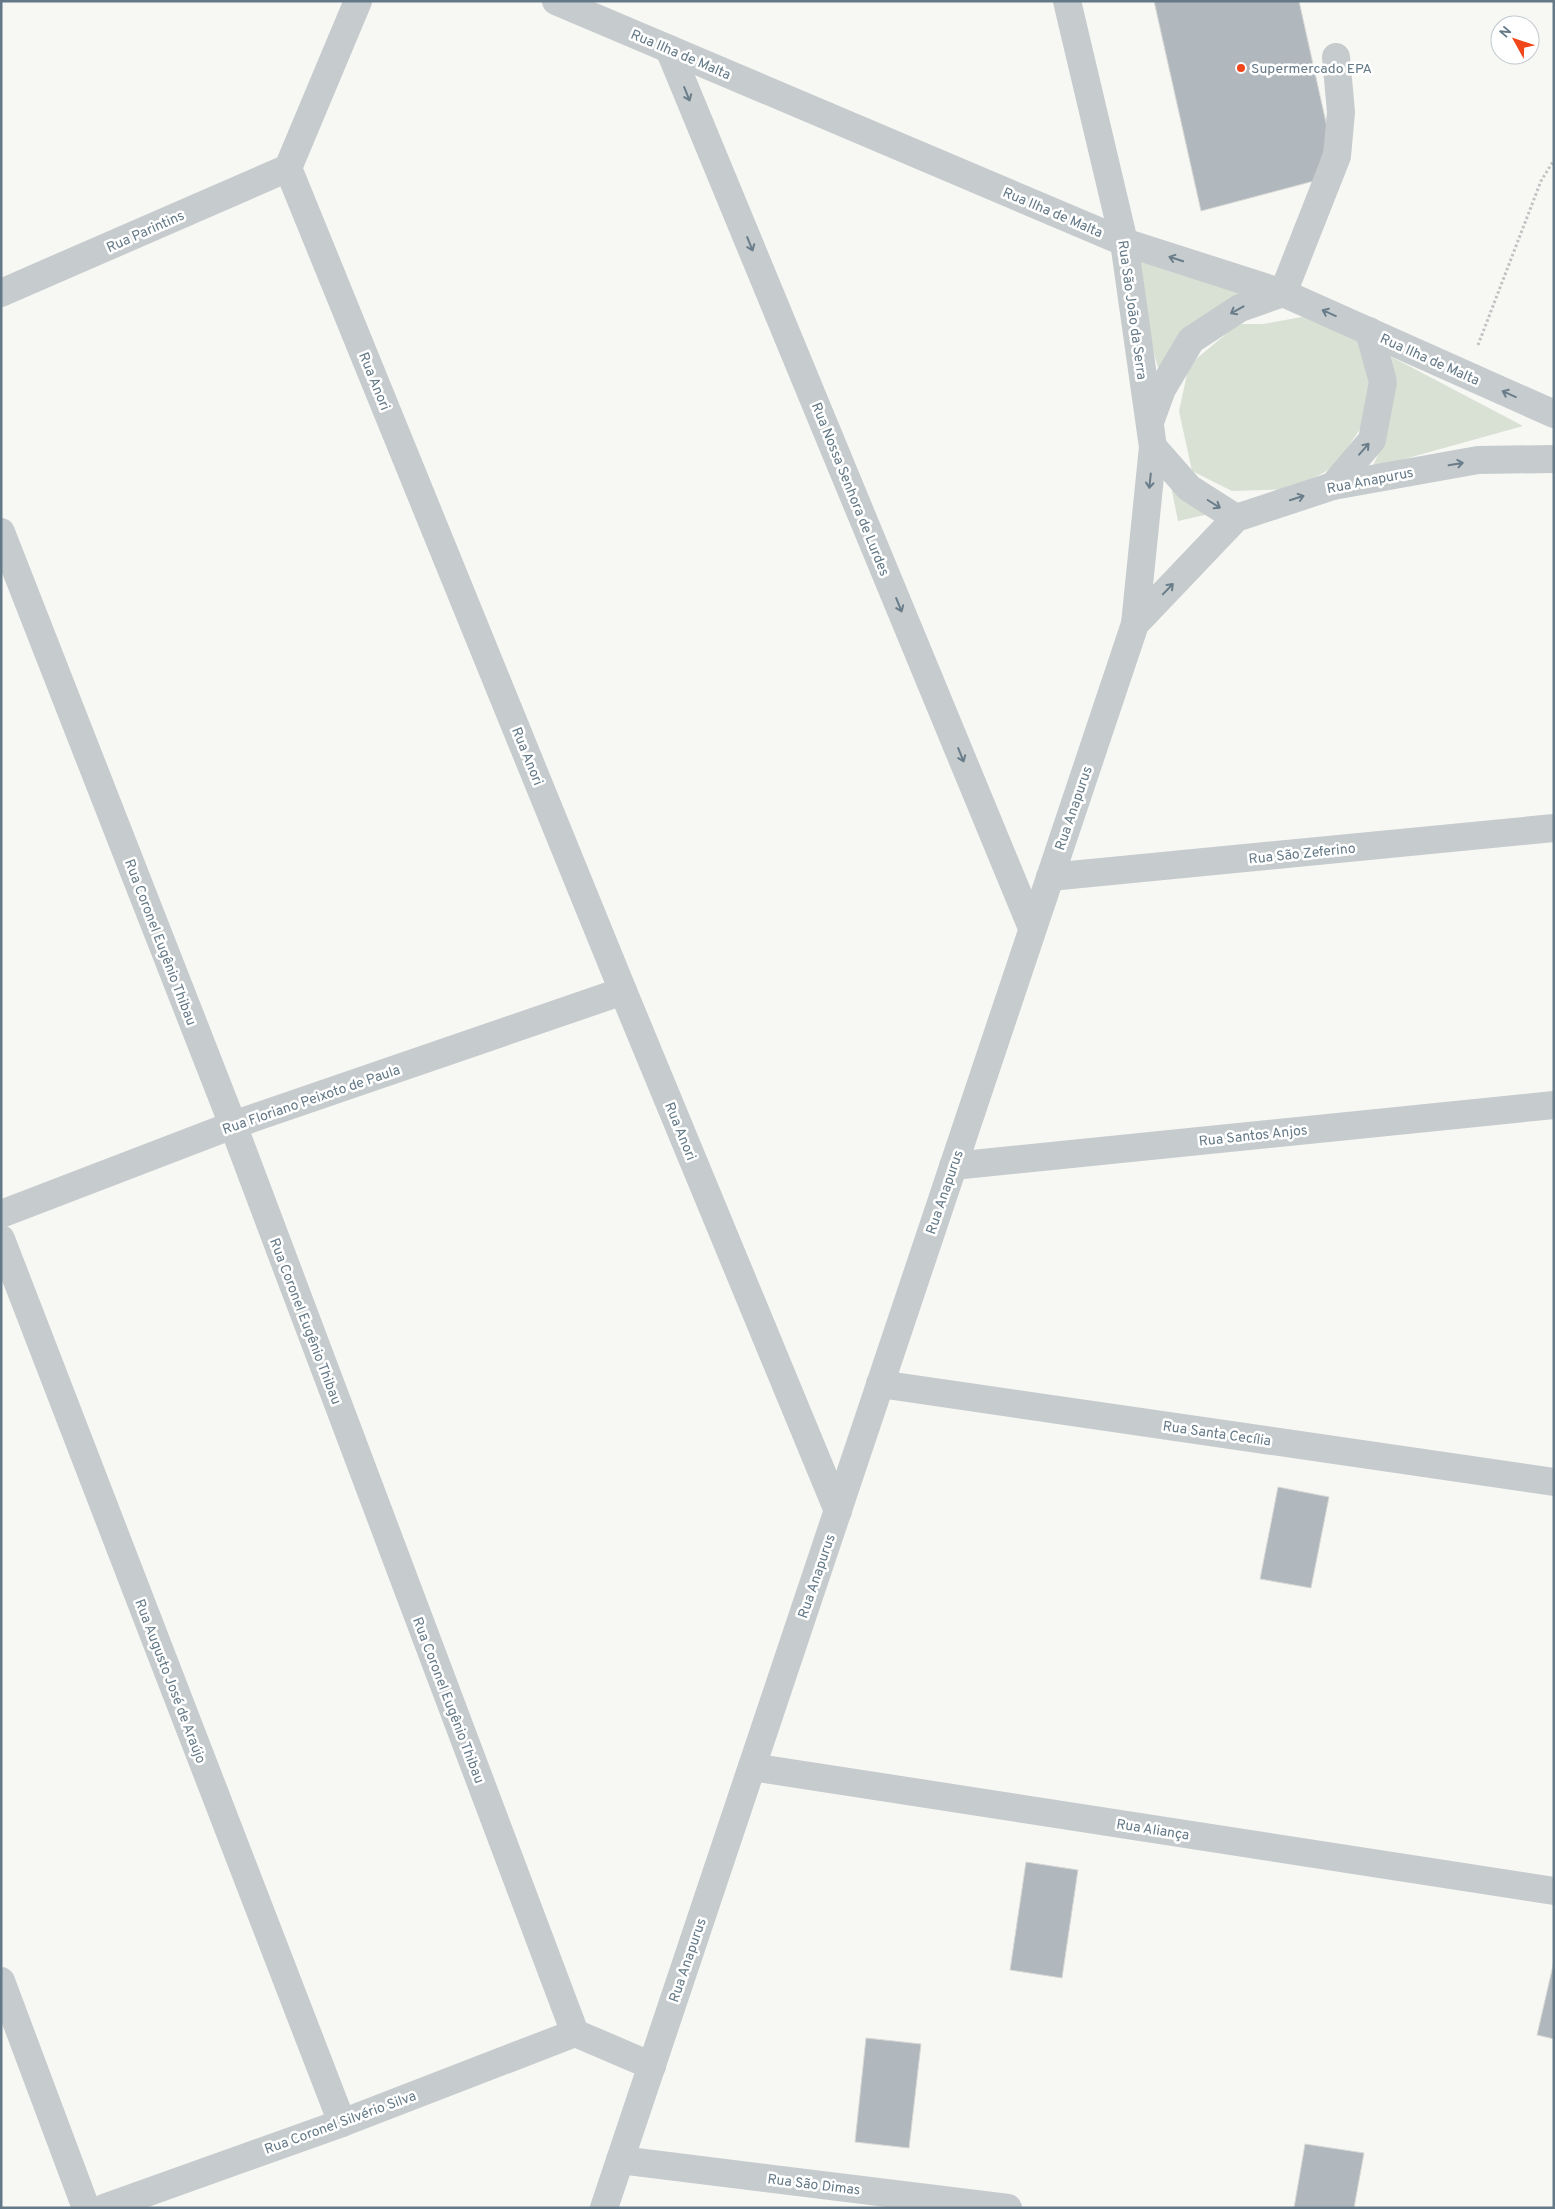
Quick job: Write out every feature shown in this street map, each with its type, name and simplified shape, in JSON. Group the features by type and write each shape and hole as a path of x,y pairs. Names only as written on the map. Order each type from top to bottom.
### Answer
{"street":[{"path":"288,168 358,1"},
{"name":"Rua Ilha de Malta","path":"556,1 1124,242 1283,293 1554,414"},
{"name":"Rua São João da Serra","path":"1068,1 1124,242 1151,436 1135,624"},
{"name":"Rua Nossa Senhora de Lurdes","path":"669,49 1032,928"},
{"path":"1236,518 1189,488 1151,436 1162,389 1191,340 1240,308 1283,293 1337,156 1341,112 1336,57"},
{"name":"Rua Parintins","path":"1,294 288,168"},
{"name":"Rua Anori","path":"288,168 623,991 838,1511"},
{"path":"1333,486 1372,440 1383,382 1368,331"},
{"name":"Rua Anapurus","path":"604,2208 1135,624 1236,518 1333,486 1478,460 1554,459"},
{"name":"Rua Coronel Eugênio Thibau","path":"1,532 233,1125 575,2033"},
{"name":"Rua São Zeferino","path":"1050,877 1554,828"},
{"name":"Rua Floriano Peixoto de Paula","path":"1,1214 233,1125 623,991"},
{"name":"Rua Santos Anjos","path":"953,1166 1554,1105"},
{"name":"Rua Augusto José de Araújo","path":"1,1239 342,2123"},
{"name":"Rua Santa Cecília","path":"880,1384 1554,1482"},
{"name":"Rua Aliança","path":"752,1767 1554,1891"},
{"path":"1,1981 86,2208"},
{"path":"575,2033 652,2066"},
{"name":"Rua Coronel Silvério Silva","path":"104,2208 342,2123 575,2033"},
{"name":"Rua São Dimas","path":"620,2160 1008,2208"}],"path":[{"path":"1467,375 1541,181 1554,160"}],"shaded area":[{"path":"1125,251 1251,294 1159,371"},
{"path":"1302,317 1362,341 1370,377 1365,422 1334,467 1293,489 1232,491 1192,471 1179,411 1189,365 1238,324 1263,324"},
{"path":"1388,355 1523,426 1372,468 1385,439 1397,381"},
{"path":"1168,471 1218,512 1178,521"}],"building":[{"name":"Supermercado EPA","path":"1154,1 1299,1 1329,136 1314,181 1201,211"},
{"path":"1278,1487 1329,1497 1311,1588 1260,1579"},
{"path":"1026,1862 1078,1870 1062,1978 1010,1970"},
{"path":"1554,1961 1554,2039 1537,2035"},
{"path":"866,2038 921,2044 909,2148 855,2142"},
{"path":"1305,2144 1364,2153 1354,2208 1294,2208"}],"place":[{"name":"Supermercado EPA","path":"1241,68"}]}
